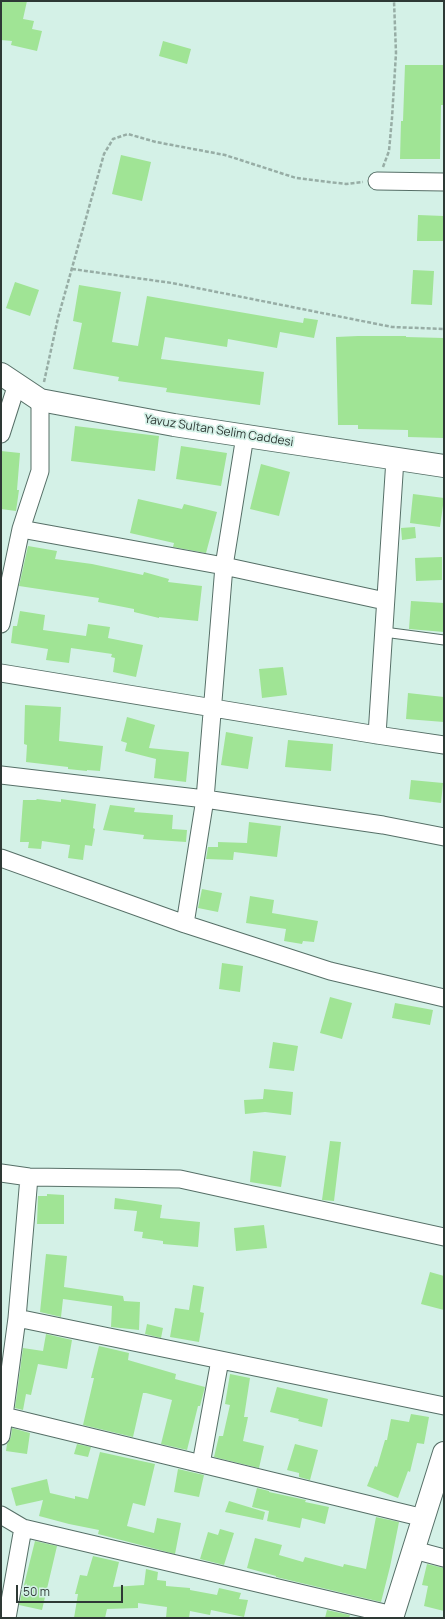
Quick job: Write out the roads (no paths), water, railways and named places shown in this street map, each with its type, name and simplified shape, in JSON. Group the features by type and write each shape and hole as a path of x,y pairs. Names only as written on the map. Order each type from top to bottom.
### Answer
{"street":[{"path":"377,181 444,182"},
{"path":"1,434 9,379"},
{"name":"Yavuz Sultan Selim Caddesi","path":"9,379 40,400 174,425 444,466"},
{"path":"1,624 21,529 40,471 40,400"},
{"path":"185,924 204,799 224,566 245,436"},
{"path":"377,735 395,459"},
{"path":"21,529 224,566 386,601"},
{"path":"1,673 444,745"},
{"path":"1,775 204,799 383,824 444,837"},
{"path":"1,858 185,924 330,971 444,998"},
{"path":"1,1173 29,1177 180,1179 444,1237"},
{"path":"1,1436 17,1318 29,1177"},
{"path":"17,1318 444,1406"},
{"path":"201,1464 220,1360"},
{"path":"4,1416 424,1518"},
{"path":"1,1515 23,1528 392,1617 444,1453"},
{"path":"7,1618 23,1528"},
{"path":"414,1550 444,1558"}],"lane":[{"path":"384,632 444,640"}]}
